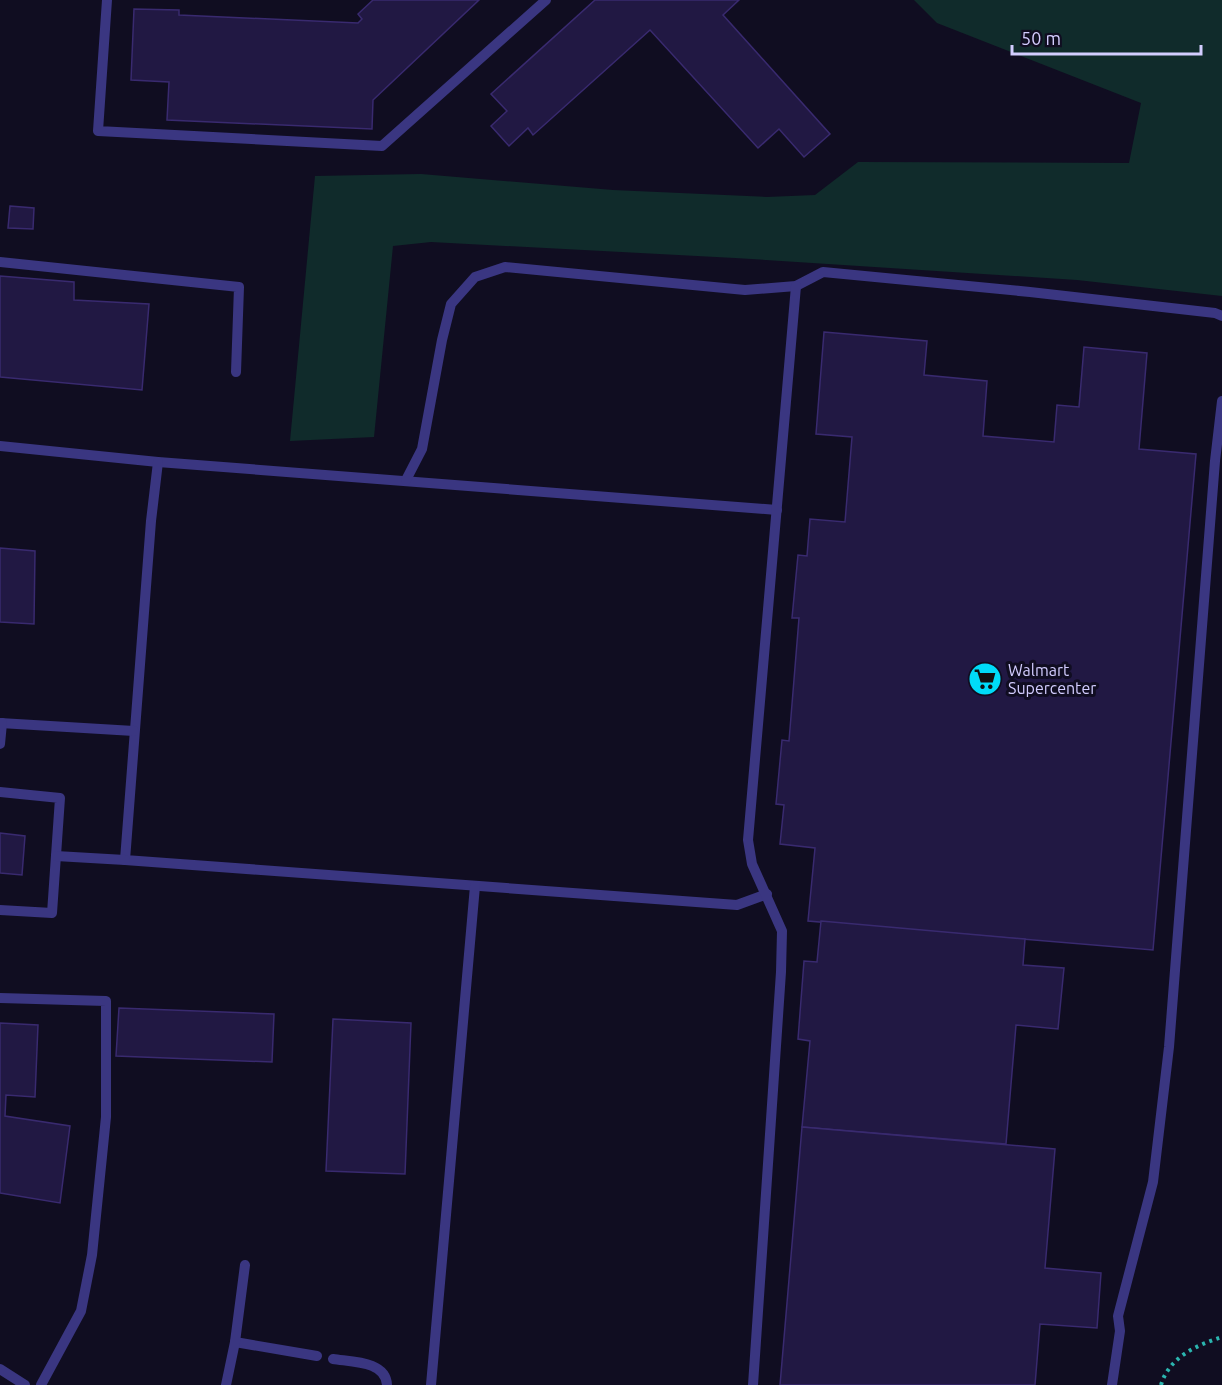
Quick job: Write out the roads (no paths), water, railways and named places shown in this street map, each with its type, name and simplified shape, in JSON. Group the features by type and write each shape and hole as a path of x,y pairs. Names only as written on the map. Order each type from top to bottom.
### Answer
{"lane":[{"path":"107,0 98,131 382,146 546,0"},
{"path":"0,262 239,287 236,372"},
{"path":"406,480 422,449 451,304 475,277 505,267 745,290 796,286 823,272 1030,292 1215,313 1222,316"},
{"path":"753,1385 782,932 752,864 748,840 796,286"},
{"path":"1112,1385 1120,1331 1118,1316 1153,1182 1169,1047 1215,461 1222,401"},
{"path":"0,446 158,462 777,510"},
{"path":"125,860 151,521 158,462"},
{"path":"0,744 1,723 134,731"},
{"path":"0,792 60,798 52,914 0,910"},
{"path":"56,856 737,905 767,894"},
{"path":"431,1385 475,886"},
{"path":"0,998 106,1001 106,1117 92,1254 81,1311 41,1385"},
{"path":"229,1384 246,1265"},
{"path":"235,1342 316,1356"},
{"path":"333,1359 382,1370 388,1381 387,1385"},
{"path":"0,1369 25,1385"}],"place":[{"name":"Walmart Supercenter","path":"985,679"}]}
